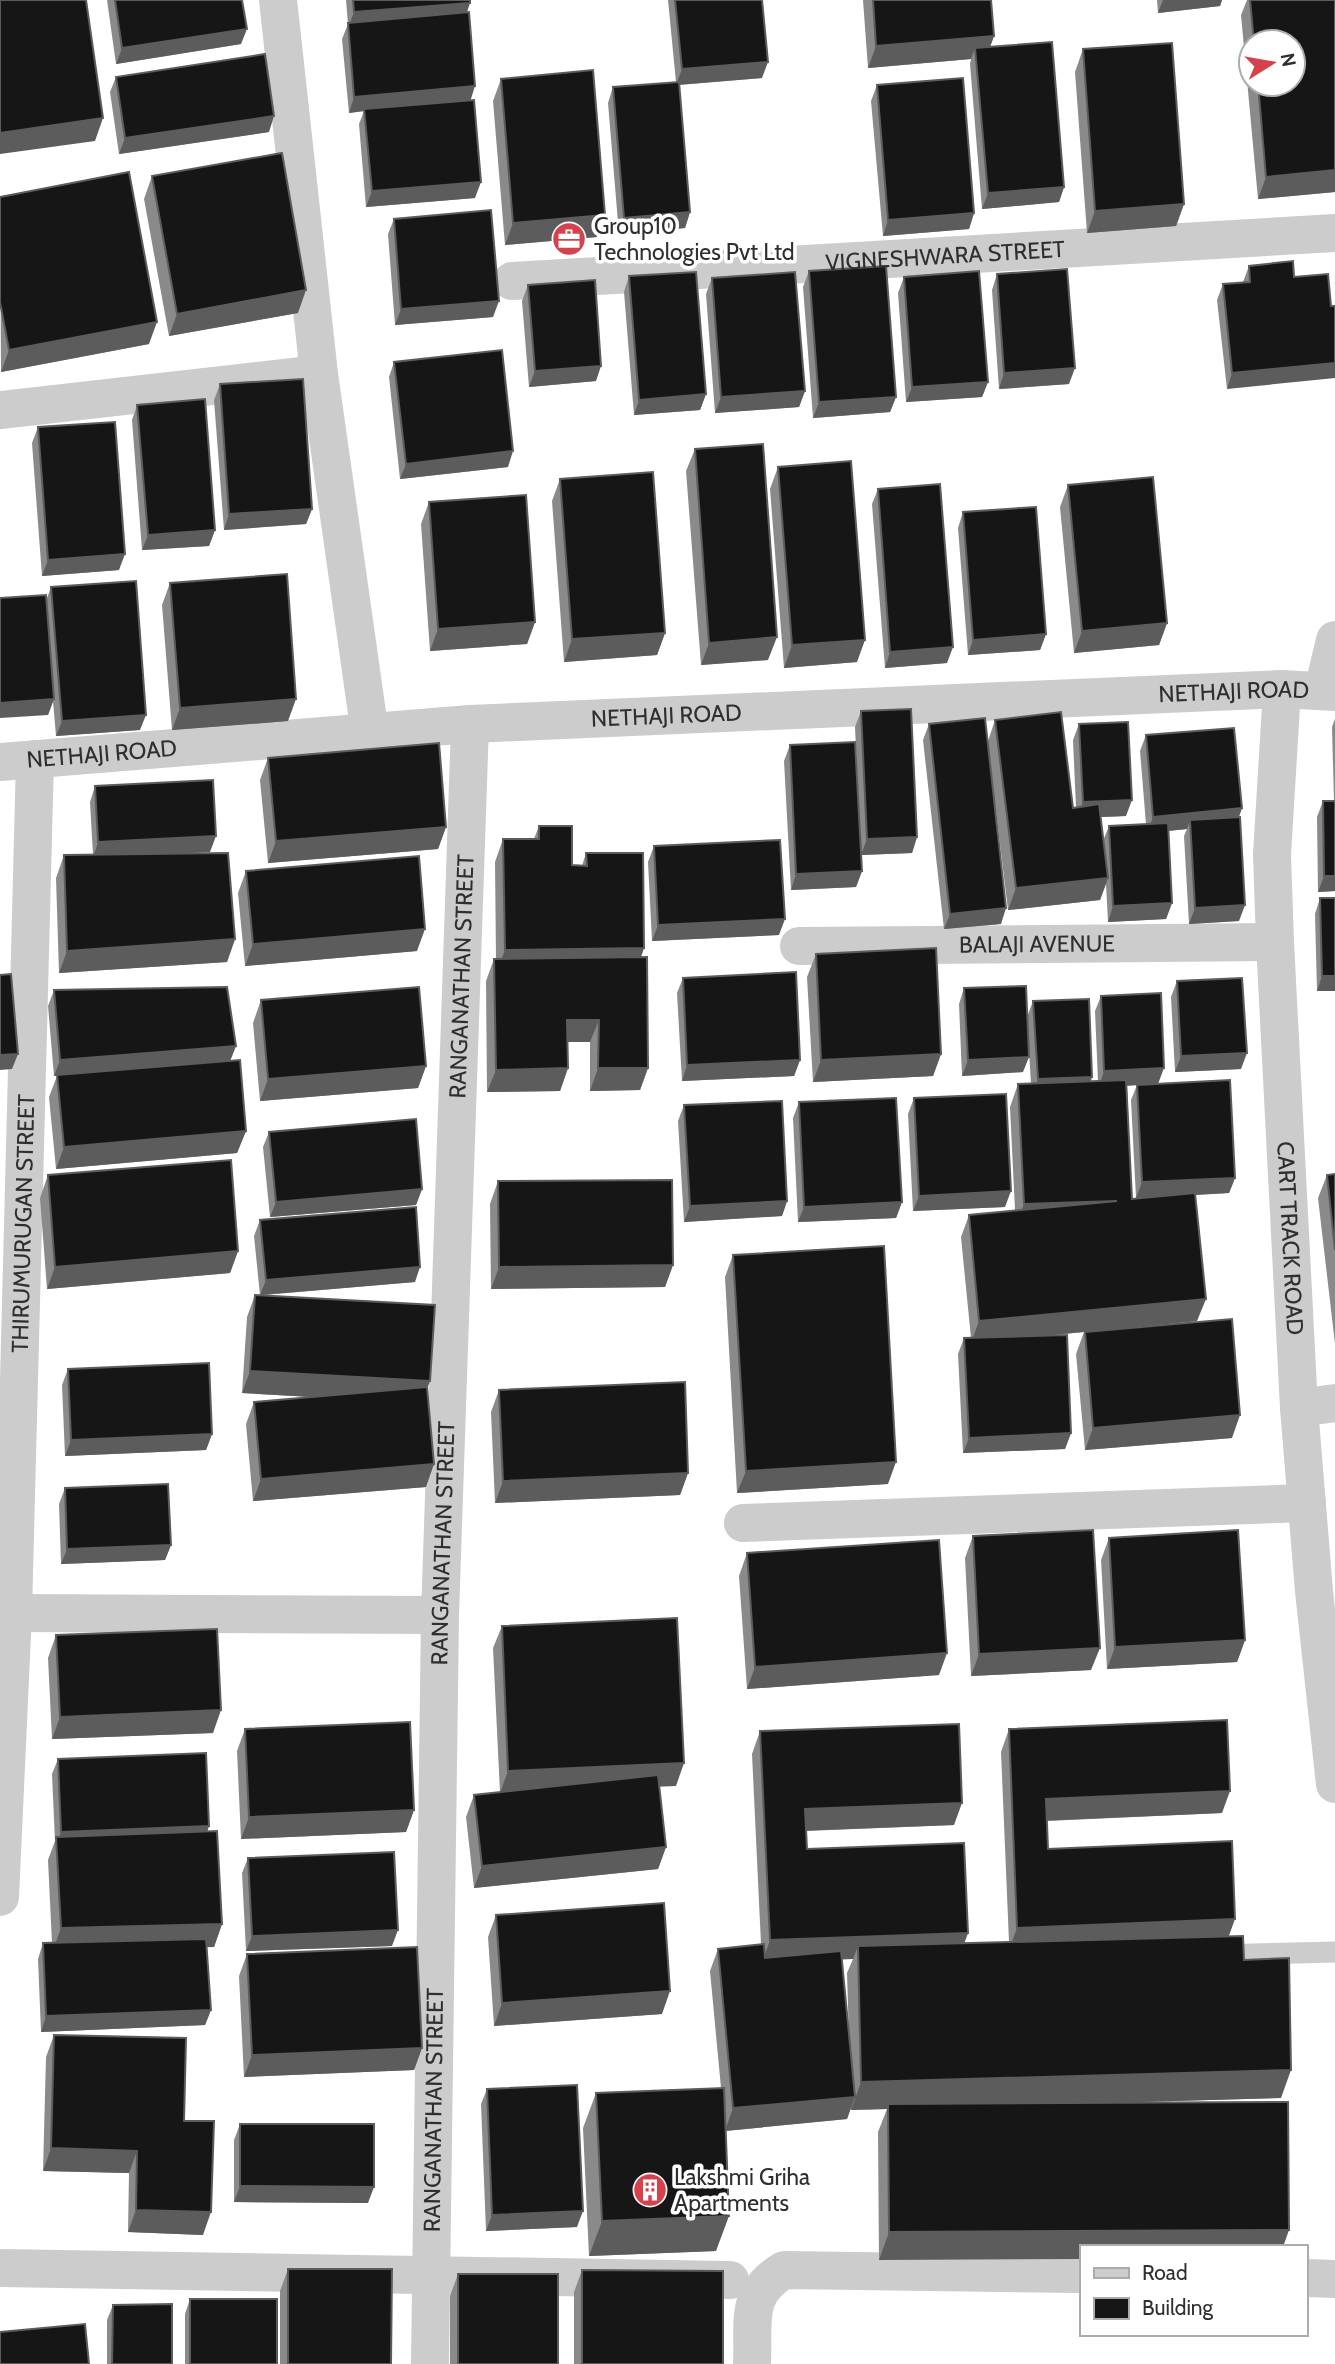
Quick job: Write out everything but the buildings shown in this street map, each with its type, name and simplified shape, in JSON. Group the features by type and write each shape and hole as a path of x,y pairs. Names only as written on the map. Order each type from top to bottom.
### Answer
{"street":[{"path":"278,0 319,374 370,734"},
{"name":"VIGNESHWARA STREET","path":"512,281 1335,233"},
{"path":"0,410 319,374"},
{"path":"1329,692 1335,640"},
{"name":"NETHAJI ROAD","path":"18,761 470,724 1282,689 1329,692"},
{"name":"CART TRACK ROAD","path":"1282,689 1272,855 1275,942 1317,1406 1307,1503 1324,1591 1335,1784"},
{"name":"RANGANATHAN STREET","path":"430,2364 440,1615 470,724"},
{"name":"THIRUMURUGAN STREET","path":"0,1897 13,1613 18,761"},
{"name":"BALAJI AVENUE","path":"799,946 1275,942"},
{"path":"743,1522 1307,1503"},
{"path":"13,1613 440,1615"},
{"path":"0,2268 730,2280"},
{"path":"752,2364 755,2295 767,2280 784,2270 1080,2274"},
{"path":"1307,2278 1335,2279"}],"lane":[{"path":"1199,1956 1335,1952"}],"place":[{"name":"Group10 Technologies Pvt Ltd","path":"569,239"},
{"name":"Lakshmi Griha Apartments","path":"650,2190"}]}
